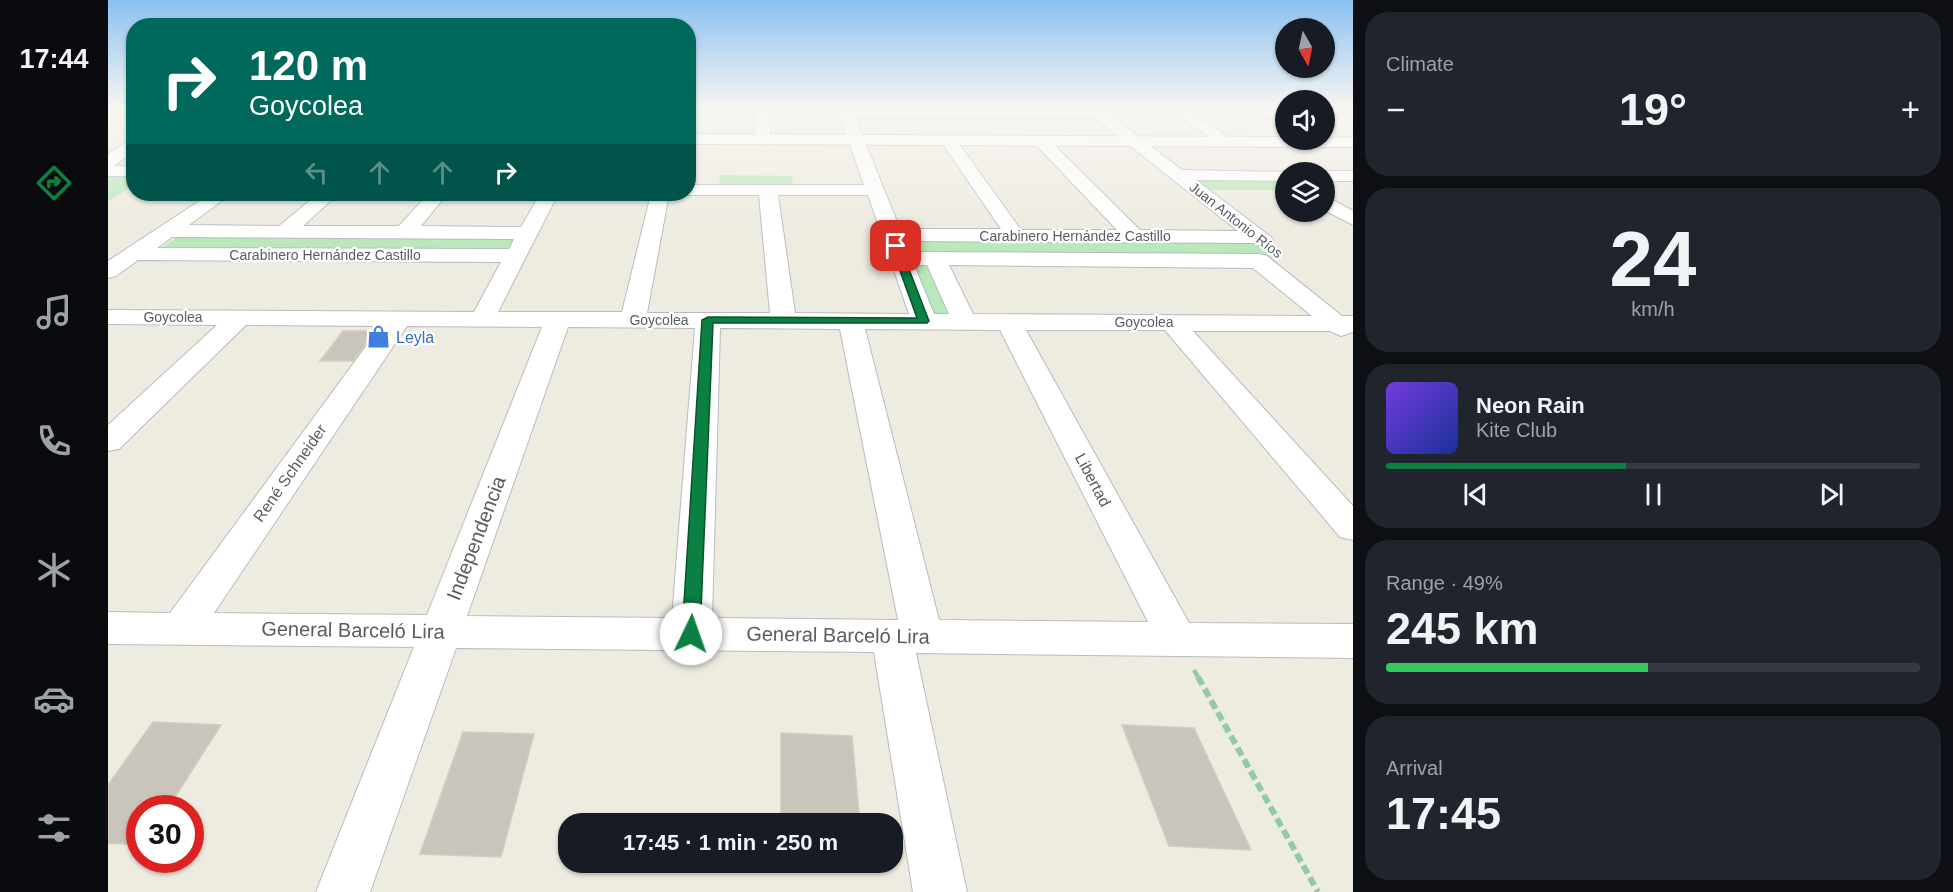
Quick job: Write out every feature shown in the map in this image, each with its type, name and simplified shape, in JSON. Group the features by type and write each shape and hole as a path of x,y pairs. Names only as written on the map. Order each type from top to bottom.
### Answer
{"main road":[{"path":"108,162 118,150"}],"street":[{"path":"860,150 924,321"},
{"path":"955,150 1015,236"},
{"path":"1049,150 1134,236"},
{"name":"Juan Antonio Ríos","path":"1145,150 1258,237 1268,256 1347,320"},
{"path":"108,171 126,171"},
{"path":"844,172 871,181"},
{"path":"1178,175 1275,176"},
{"path":"1335,176 1353,176"},
{"path":"696,190 768,190 871,181"},
{"path":"768,190 783,320"},
{"path":"1199,191 1275,191"},
{"path":"1335,192 1353,192"},
{"path":"108,271 212,201"},
{"path":"285,231 321,201"},
{"path":"405,232 432,201"},
{"path":"482,319 545,201"},
{"path":"633,320 658,201"},
{"path":"1335,208 1353,219"},
{"name":"Carabinero Hernández Castillo","path":"167,231 528,233"},
{"name":"Carabinero Hernández Castillo","path":"891,235 1258,237"},
{"name":"Carabinero Hernández Castillo","path":"134,254 516,256"},
{"name":"Carabinero Hernández Castillo","path":"900,258 1268,256"},
{"path":"935,258 964,321"},
{"name":"Goycolea","path":"108,316 1009,322 1347,320"},
{"path":"108,442 240,317"},
{"name":"René Schneider","path":"181,629 400,318"},
{"name":"Independencia","path":"343,892 558,319"},
{"path":"691,634 708,320"},
{"path":"851,321 907,636 940,892"},
{"name":"Libertad","path":"1009,322 1177,639"},
{"path":"1171,322 1353,528"},
{"name":"General Barceló Lira","path":"108,628 1353,640"}],"path":[{"path":"1177,639 1318,892"}],"green space":[{"path":"720,175 792,176 793,186 719,186"},
{"path":"108,176 126,176 126,190 108,201"},
{"path":"1189,177 1275,177 1275,190 1206,190"},
{"path":"183,233 515,237 504,255 157,251"},
{"path":"902,237 1257,239 1281,258 908,255"},
{"path":"908,261 934,261 958,318 927,317"}],"building":[{"path":"343,331 375,331 353,361 320,361"},
{"path":"153,722 221,725 176,795 126,795 126,844 108,843 108,785"},
{"path":"1122,725 1194,728 1251,850 1169,846"},
{"path":"463,732 534,734 501,857 420,854"},
{"path":"781,733 852,736 859,813 781,813"}],"place":[{"name":"Leyla","path":"378,337"}],"route":[{"path":"691,634 708,320 924,321 896,246"}]}
